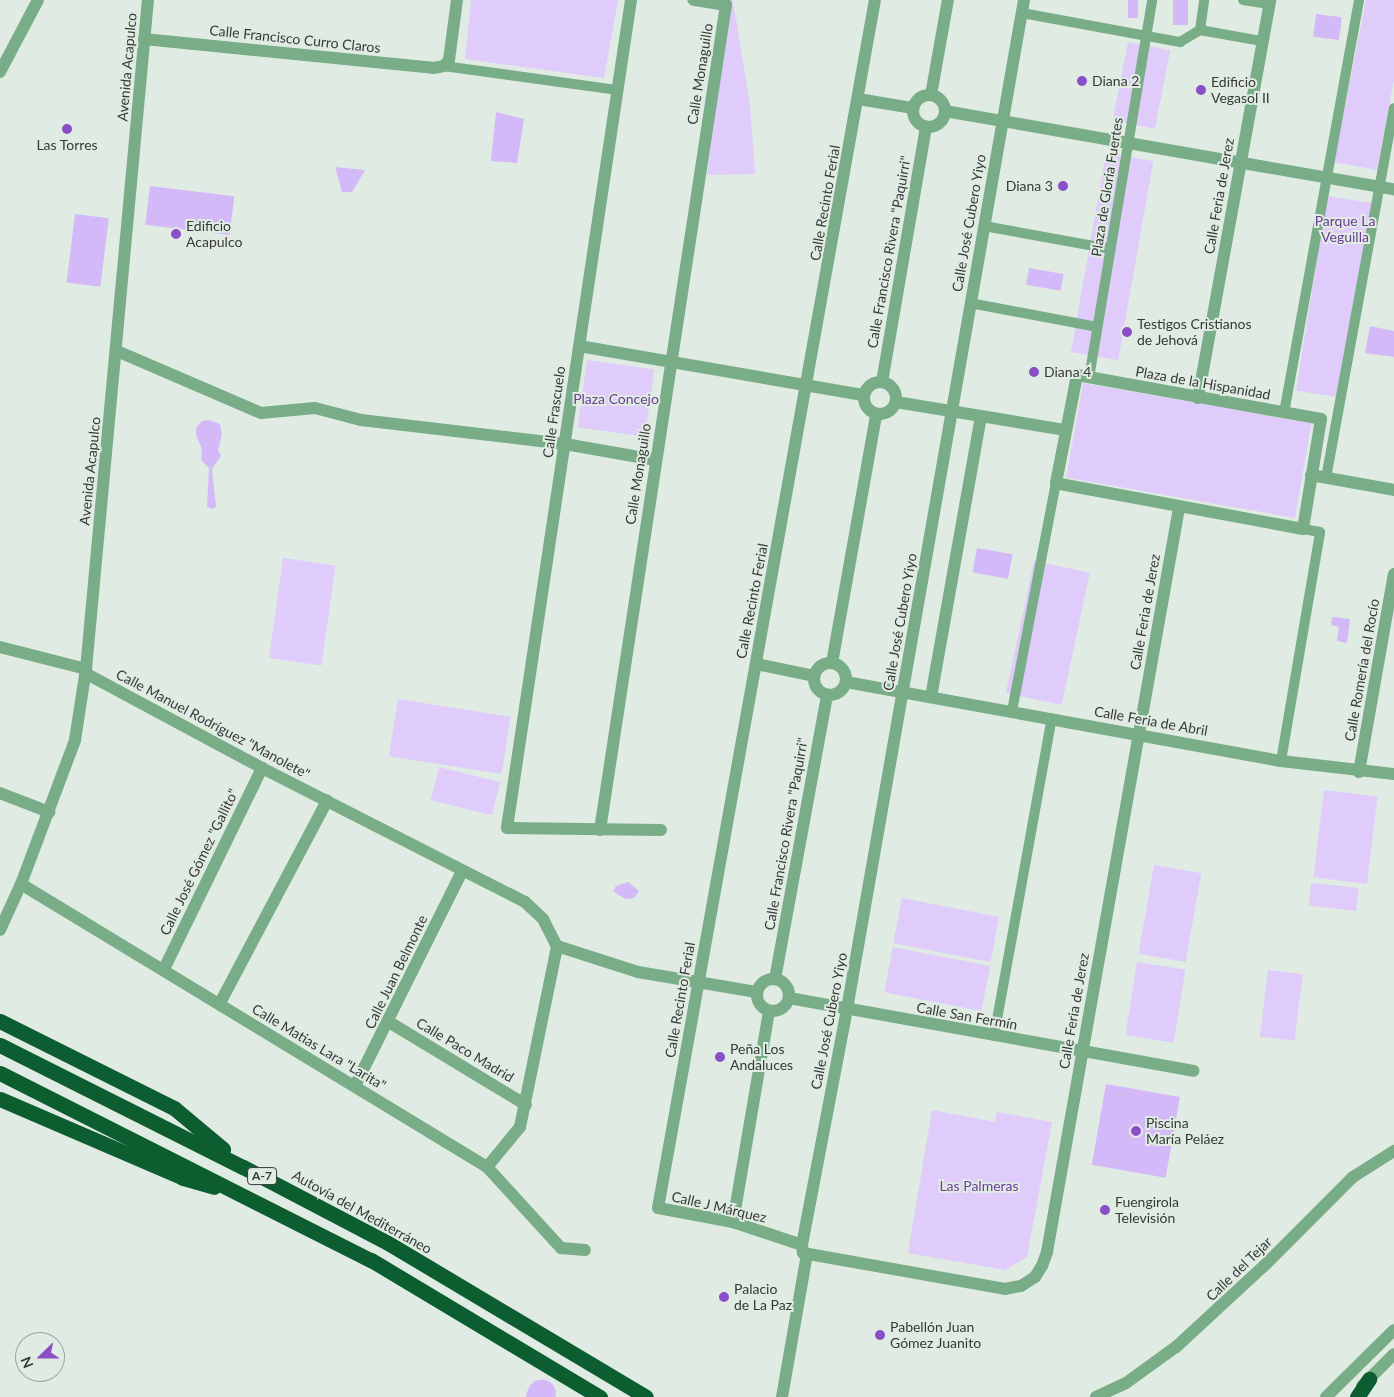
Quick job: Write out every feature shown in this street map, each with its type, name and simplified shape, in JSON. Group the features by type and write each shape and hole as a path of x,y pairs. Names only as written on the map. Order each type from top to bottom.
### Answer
{"highway":[{"path":"0,1021 174,1108 243,1166"},
{"name":"Autovía del Mediterráneo","path":"0,1045 243,1166 388,1243 646,1397"},
{"name":"A-7","path":"0,1072 252,1198 370,1260 600,1397"},
{"path":"0,1099 183,1178 252,1198"},
{"path":"506,1340 587,1397"},
{"path":"1357,1397 1369,1379"}],"street":[{"path":"0,72 38,0"},
{"name":"Avenida Acapulco","path":"0,930 22,884 76,740 86,670 148,0"},
{"path":"456,0 451,52 444,66 616,90"},
{"name":"Calle Frascuelo","path":"600,830 507,828 616,90 631,0"},
{"name":"Calle Monaguillo","path":"600,830 726,5 693,0"},
{"name":"Calle Recinto Ferial","path":"658,1208 808,385 875,0"},
{"path":"932,95 948,0"},
{"name":"Calle José Cubero Yiyo","path":"782,1397 803,1249 904,692 1024,0"},
{"name":"Plaza de Gloria Fuertes","path":"1089,378 1152,0"},
{"path":"1200,30 1204,0"},
{"path":"1243,0 1269,2"},
{"path":"1284,413 1359,0"},
{"name":"Calle Feria de Jerez","path":"1198,398 1269,2"},
{"path":"1022,13 1180,42 1200,30 1262,41"},
{"name":"Calle Francisco Curro Claros","path":"144,39 433,68 444,66"},
{"path":"932,95 941,100 945,111 940,123 926,127 917,122 913,108 917,99 932,95"},
{"path":"858,98 913,108"},
{"path":"1326,478 1394,108"},
{"path":"945,111 1240,160 1394,189"},
{"name":"Calle Francisco Rivera \"Paquirri\"","path":"882,382 926,127"},
{"path":"984,226 1110,249"},
{"path":"970,303 1097,327"},
{"path":"579,346 863,395"},
{"path":"117,351 261,413 315,408 361,420 565,444 656,460"},
{"path":"1012,712 1077,375 1089,378"},
{"name":"Plaza de la Hispanidad","path":"1089,378 1321,419 1303,529"},
{"path":"882,382 894,391 896,402 886,413 876,414 864,405 863,395 872,383 882,382"},
{"path":"896,402 1066,430"},
{"path":"832,663 876,414"},
{"path":"931,697 982,417"},
{"path":"1311,475 1394,490"},
{"path":"1056,483 1179,508 1320,532 1281,761"},
{"name":"Calle Feria de Jerez","path":"803,1249 1005,1289 1021,1286 1035,1277 1047,1252 1179,508"},
{"name":"Calle Romería del Rocío","path":"1359,772 1394,574"},
{"name":"Calle Manuel Rodríguez \"Manolete\"","path":"0,647 86,670 262,768 525,902 543,919 557,946"},
{"path":"832,663 845,672 846,682 837,694 827,695 818,690 814,676 818,667 832,663"},
{"path":"756,664 814,676"},
{"name":"Calle Feria de Abril","path":"846,682 1281,761 1359,772 1394,774"},
{"name":"Calle Francisco Rivera \"Paquirri\"","path":"775,979 827,695"},
{"path":"994,1036 1052,718"},
{"name":"Calle José Gómez \"Gallito\"","path":"164,969 262,768"},
{"path":"0,793 49,812"},
{"path":"220,1004 327,801"},
{"path":"600,830 661,830"},
{"name":"Calle Juan Belmonte","path":"355,1086 389,1022 462,871"},
{"name":"Calle Matias Lara \"Larita\"","path":"22,884 487,1167 561,1248 585,1250"},
{"path":"487,1167 520,1127 557,946 638,972 756,992"},
{"path":"775,979 785,984 789,998 784,1007 770,1011 760,1006 756,992 765,980 775,979"},
{"name":"Calle San Fermín","path":"789,998 1082,1052 1193,1070"},
{"path":"733,1222 770,1011"},
{"name":"Calle Paco Madrid","path":"389,1022 526,1105"},
{"name":"Calle del Tejar","path":"1096,1397 1126,1383 1176,1347 1265,1265 1353,1177 1394,1150"},
{"name":"Calle J Márquez","path":"658,1208 733,1222 803,1249"},
{"path":"1326,1397 1394,1330"},
{"path":"1352,1397 1394,1354"}],"green space":[{"path":"471,0 618,0 604,78 465,59"},
{"path":"726,0 732,0 736,18 750,105 755,174 707,175"},
{"path":"1366,0 1394,0 1394,79 1377,170 1334,162"},
{"path":"1128,42 1170,50 1155,129 1113,121"},
{"path":"1106,153 1153,161 1118,360 1071,352"},
{"name":"Parque La Veguilla","path":"1327,196 1373,203 1343,398 1296,391"},
{"name":"Plaza Concejo","path":"587,360 654,369 645,437 578,427"},
{"path":"1083,383 1311,423 1295,518 1066,478"},
{"path":"283,558 335,565 321,665 269,658"},
{"path":"1034,561 1090,573 1062,705 1006,693"},
{"path":"398,699 511,717 502,774 389,756"},
{"path":"439,767 500,782 492,815 431,800"},
{"path":"1324,790 1378,797 1367,884 1313,877"},
{"path":"1154,865 1201,873 1186,962 1138,954"},
{"path":"1311,883 1359,888 1356,911 1309,906"},
{"path":"902,898 999,917 990,962 893,943"},
{"path":"893,947 990,966 981,1011 884,992"},
{"path":"1137,962 1185,970 1174,1043 1125,1035"},
{"path":"1268,970 1303,974 1295,1041 1260,1037"},
{"name":"Las Palmeras","path":"932,1110 995,1122 997,1112 1052,1122 1027,1257 1005,1270 908,1253"}],"shaded area":[{"path":"1128,0 1138,0 1138,18 1128,18"},
{"path":"1173,0 1188,0 1188,25 1173,25"},
{"path":"1316,14 1342,17 1339,40 1313,37"},
{"path":"496,112 524,119 517,163 491,161"},
{"path":"335,167 365,170 352,192 342,192"},
{"path":"150,186 234,196 230,235 145,225"},
{"path":"75,214 109,218 100,287 67,282"},
{"path":"1029,268 1063,274 1061,291 1026,285"},
{"path":"1370,326 1394,331 1394,357 1365,353"},
{"path":"209,420 220,424 222,435 218,450 221,456 212,469 216,507 212,509 207,507 209,468 201,460 202,449 196,435 196,428 202,421"},
{"path":"977,548 1012,554 1008,579 973,573"},
{"path":"1332,617 1350,619 1347,643 1337,641 1339,627 1331,625"},
{"path":"628,882 639,891 634,898 625,899 613,891 616,886"},
{"name":"Piscina María Peláez","path":"1106,1084 1180,1097 1166,1178 1092,1165"}],"waterway":[{"path":"540,1397 542,1393"}],"place":[{"name":"Diana 2","path":"1082,81"},
{"name":"Edificio Vegasol II","path":"1201,90"},
{"name":"Las Torres","path":"67,129"},
{"name":"Diana 3","path":"1063,186"},
{"name":"Edificio Acapulco","path":"176,234"},
{"name":"Testigos Cristianos de Jehová","path":"1127,332"},
{"name":"Diana 4","path":"1034,372"},
{"name":"Peña Los Andaluces","path":"720,1057"},
{"name":"Piscina María Peláez","path":"1136,1131"},
{"name":"Fuengirola Televisión","path":"1105,1210"},
{"name":"Palacio de La Paz","path":"724,1297"},
{"name":"Pabellón Juan Gómez Juanito","path":"880,1335"}]}
